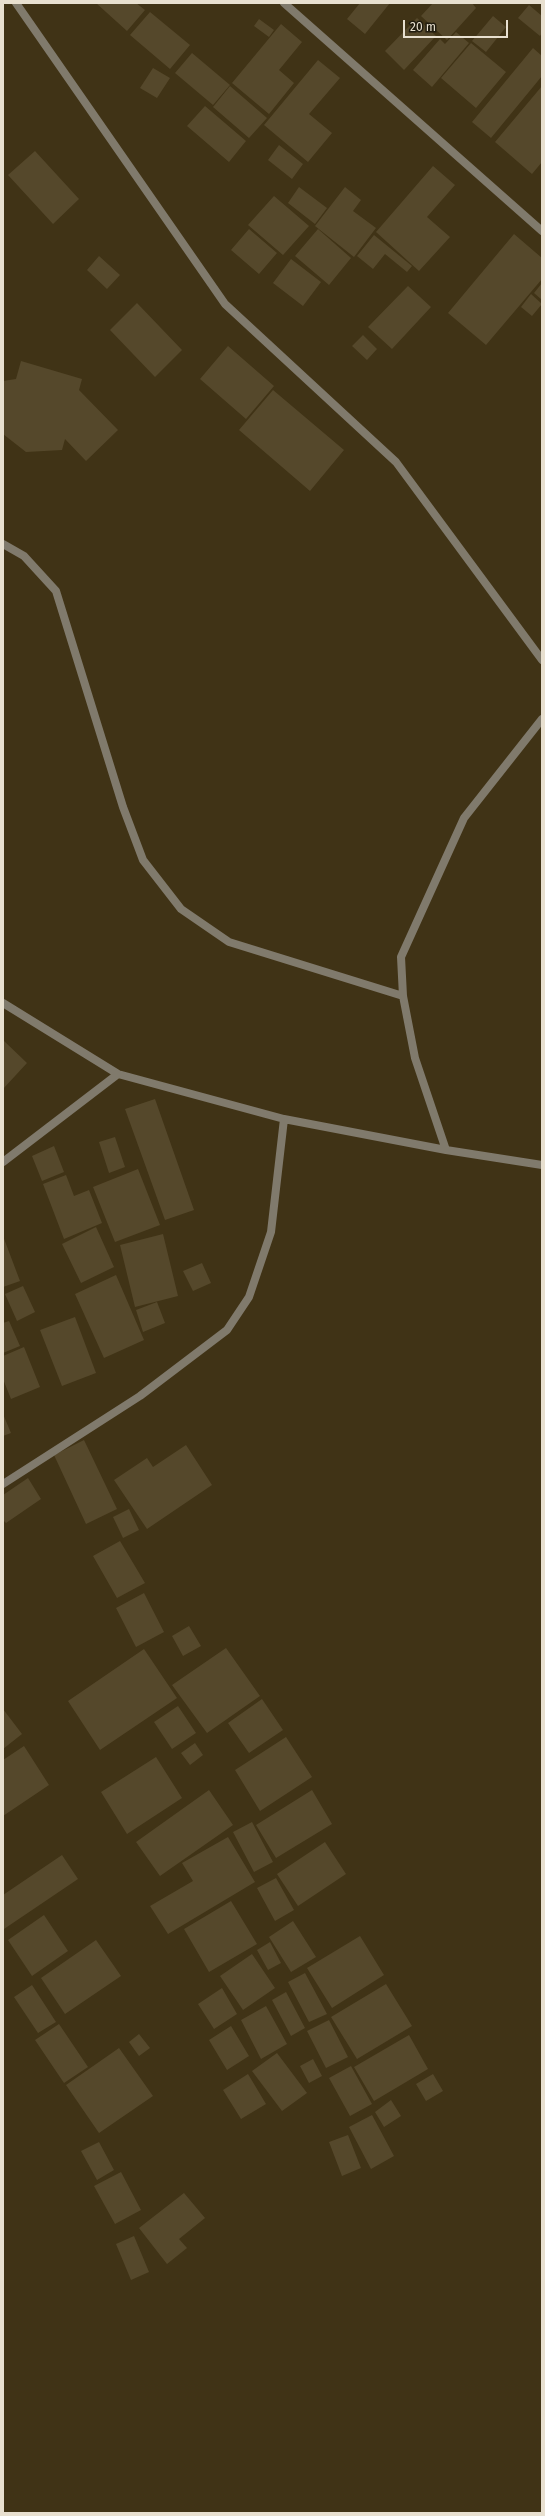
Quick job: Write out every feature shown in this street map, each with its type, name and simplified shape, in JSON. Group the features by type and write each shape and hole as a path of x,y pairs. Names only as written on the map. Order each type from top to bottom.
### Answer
{"street":[{"path":"16,3 225,304 396,462 542,660"},
{"path":"284,3 542,231"},
{"path":"3,544 24,556 56,591 123,807 143,860 181,908 229,942 403,996"},
{"path":"446,1150 414,1058 403,996 401,957 464,818 542,719"},
{"path":"3,1003 118,1074 284,1119 446,1150 542,1165"},
{"path":"3,1162 118,1074"},
{"path":"3,1484 140,1396 227,1330 250,1297 271,1232 284,1119"}],"building":[{"path":"96,3 136,3 145,10 127,31"},
{"path":"360,3 390,3 365,34 347,19"},
{"path":"433,3 472,3 476,8 447,40 421,16"},
{"path":"529,5 542,16 542,33 540,36 518,18"},
{"path":"150,12 190,45 170,69 130,35"},
{"path":"493,16 506,27 486,52 472,41"},
{"path":"417,18 436,36 404,70 385,51"},
{"path":"259,19 274,30 269,37 254,26"},
{"path":"281,24 302,42 279,70 294,83 269,114 232,83"},
{"path":"456,32 469,43 432,87 413,70 440,39 445,44"},
{"path":"471,43 506,72 476,108 441,78"},
{"path":"533,48 542,56 542,76 491,138 472,122"},
{"path":"192,53 230,85 213,105 175,73"},
{"path":"318,60 340,78 309,114 332,133 308,162 264,125"},
{"path":"153,68 170,78 157,98 140,88"},
{"path":"230,86 267,118 249,138 213,107"},
{"path":"542,86 542,162 532,174 495,142"},
{"path":"205,106 246,141 229,162 187,126"},
{"path":"279,145 303,164 292,179 268,160"},
{"path":"35,151 79,199 53,224 8,175"},
{"path":"433,166 455,185 427,217 450,237 419,271 376,232"},
{"path":"299,187 327,208 315,224 288,203"},
{"path":"345,187 361,200 353,211 376,228 354,257 315,226"},
{"path":"274,196 309,226 283,255 248,225"},
{"path":"249,229 277,253 259,274 231,250"},
{"path":"318,229 351,258 329,285 295,256"},
{"path":"514,234 542,258 542,279 486,345 448,313"},
{"path":"374,235 412,266 407,272 385,254 373,269 357,256"},
{"path":"99,256 120,275 107,289 87,270"},
{"path":"291,259 321,282 303,306 273,283"},
{"path":"542,283 542,300 534,293"},
{"path":"408,286 431,307 392,349 368,327"},
{"path":"531,294 542,304 532,316 521,307"},
{"path":"137,303 182,350 155,377 110,330"},
{"path":"363,335 377,349 367,360 352,346"},
{"path":"228,346 274,386 246,419 200,379"},
{"path":"21,361 82,379 79,390 118,430 86,461 65,439 62,450 26,452 3,434 3,381 16,379"},
{"path":"273,390 344,450 310,491 239,430"},
{"path":"3,1040 27,1063 3,1089"},
{"path":"155,1099 194,1210 165,1220 125,1109"},
{"path":"115,1137 125,1167 109,1173 99,1142"},
{"path":"54,1146 64,1172 42,1181 32,1156"},
{"path":"138,1169 160,1225 115,1242 93,1187"},
{"path":"66,1175 74,1196 89,1190 102,1223 64,1239 43,1184"},
{"path":"96,1227 114,1267 81,1283 62,1244"},
{"path":"163,1234 178,1296 135,1307 120,1245"},
{"path":"3,1236 20,1281 3,1287"},
{"path":"202,1263 211,1283 193,1291 183,1271"},
{"path":"116,1275 144,1340 104,1358 75,1294"},
{"path":"23,1286 35,1312 17,1321 5,1294"},
{"path":"157,1302 165,1323 143,1332 136,1310"},
{"path":"75,1317 96,1373 62,1386 40,1330"},
{"path":"9,1321 20,1346 3,1353 3,1323"},
{"path":"24,1347 40,1387 11,1399 3,1379 3,1356"},
{"path":"3,1414 11,1433 3,1436"},
{"path":"84,1440 117,1509 86,1524 54,1455"},
{"path":"186,1445 212,1485 147,1529 114,1480 147,1458 153,1467"},
{"path":"28,1478 41,1499 6,1523 3,1520 3,1495"},
{"path":"129,1509 139,1530 123,1538 113,1517"},
{"path":"120,1541 145,1583 117,1598 93,1556"},
{"path":"144,1593 164,1632 136,1647 116,1608"},
{"path":"189,1626 201,1646 183,1656 172,1636"},
{"path":"226,1648 260,1696 207,1733 172,1685"},
{"path":"144,1649 177,1698 100,1750 68,1701"},
{"path":"262,1699 283,1730 249,1753 228,1723"},
{"path":"178,1706 196,1733 172,1749 154,1722"},
{"path":"3,1709 22,1734 3,1749"},
{"path":"286,1737 312,1777 260,1811 235,1770"},
{"path":"195,1743 203,1755 190,1765 181,1753"},
{"path":"24,1746 49,1785 3,1816 3,1760"},
{"path":"156,1757 182,1798 127,1834 101,1792"},
{"path":"209,1790 233,1825 160,1876 136,1842"},
{"path":"312,1790 332,1824 276,1858 256,1825"},
{"path":"252,1822 273,1862 254,1872 233,1832"},
{"path":"228,1837 255,1882 168,1934 150,1906 193,1881 182,1863"},
{"path":"325,1842 346,1874 298,1906 277,1874"},
{"path":"62,1855 78,1879 4,1929 3,1895"},
{"path":"276,1878 294,1910 275,1921 257,1888"},
{"path":"231,1901 257,1944 209,1972 184,1929"},
{"path":"44,1915 68,1951 32,1976 8,1940"},
{"path":"293,1921 316,1957 291,1972 269,1937"},
{"path":"360,1936 384,1975 332,2008 307,1968"},
{"path":"96,1940 121,1976 65,2014 41,1978"},
{"path":"270,1942 281,1963 268,1970 257,1950"},
{"path":"252,1954 275,1988 243,2010 220,1976"},
{"path":"305,1973 327,2014 309,2022 288,1982"},
{"path":"386,1984 412,2026 357,2059 331,2017"},
{"path":"32,1985 56,2022 38,2033 14,1997"},
{"path":"222,1988 237,2014 214,2029 198,2004"},
{"path":"286,1992 305,2028 291,2036 272,2000"},
{"path":"266,2006 287,2044 261,2059 241,2020"},
{"path":"329,2020 348,2057 326,2068 307,2031"},
{"path":"59,2024 88,2067 64,2083 35,2040"},
{"path":"231,2026 249,2056 227,2070 209,2040"},
{"path":"139,2034 150,2048 139,2056 129,2042"},
{"path":"409,2035 428,2069 374,2101 354,2067"},
{"path":"119,2048 153,2096 99,2133 66,2085"},
{"path":"277,2053 307,2093 282,2111 252,2071"},
{"path":"313,2059 322,2076 309,2083 300,2066"},
{"path":"351,2066 372,2104 350,2116 329,2078"},
{"path":"248,2074 266,2104 241,2119 223,2090"},
{"path":"433,2074 443,2091 426,2101 416,2084"},
{"path":"391,2100 401,2116 384,2127 375,2112"},
{"path":"372,2115 394,2156 371,2169 349,2127"},
{"path":"348,2135 361,2168 342,2176 329,2142"},
{"path":"99,2142 114,2170 97,2180 81,2151"},
{"path":"121,2172 141,2210 115,2224 94,2186"},
{"path":"184,2193 205,2218 179,2239 187,2248 167,2264 139,2228"},
{"path":"134,2236 149,2272 131,2280 116,2244"}]}
